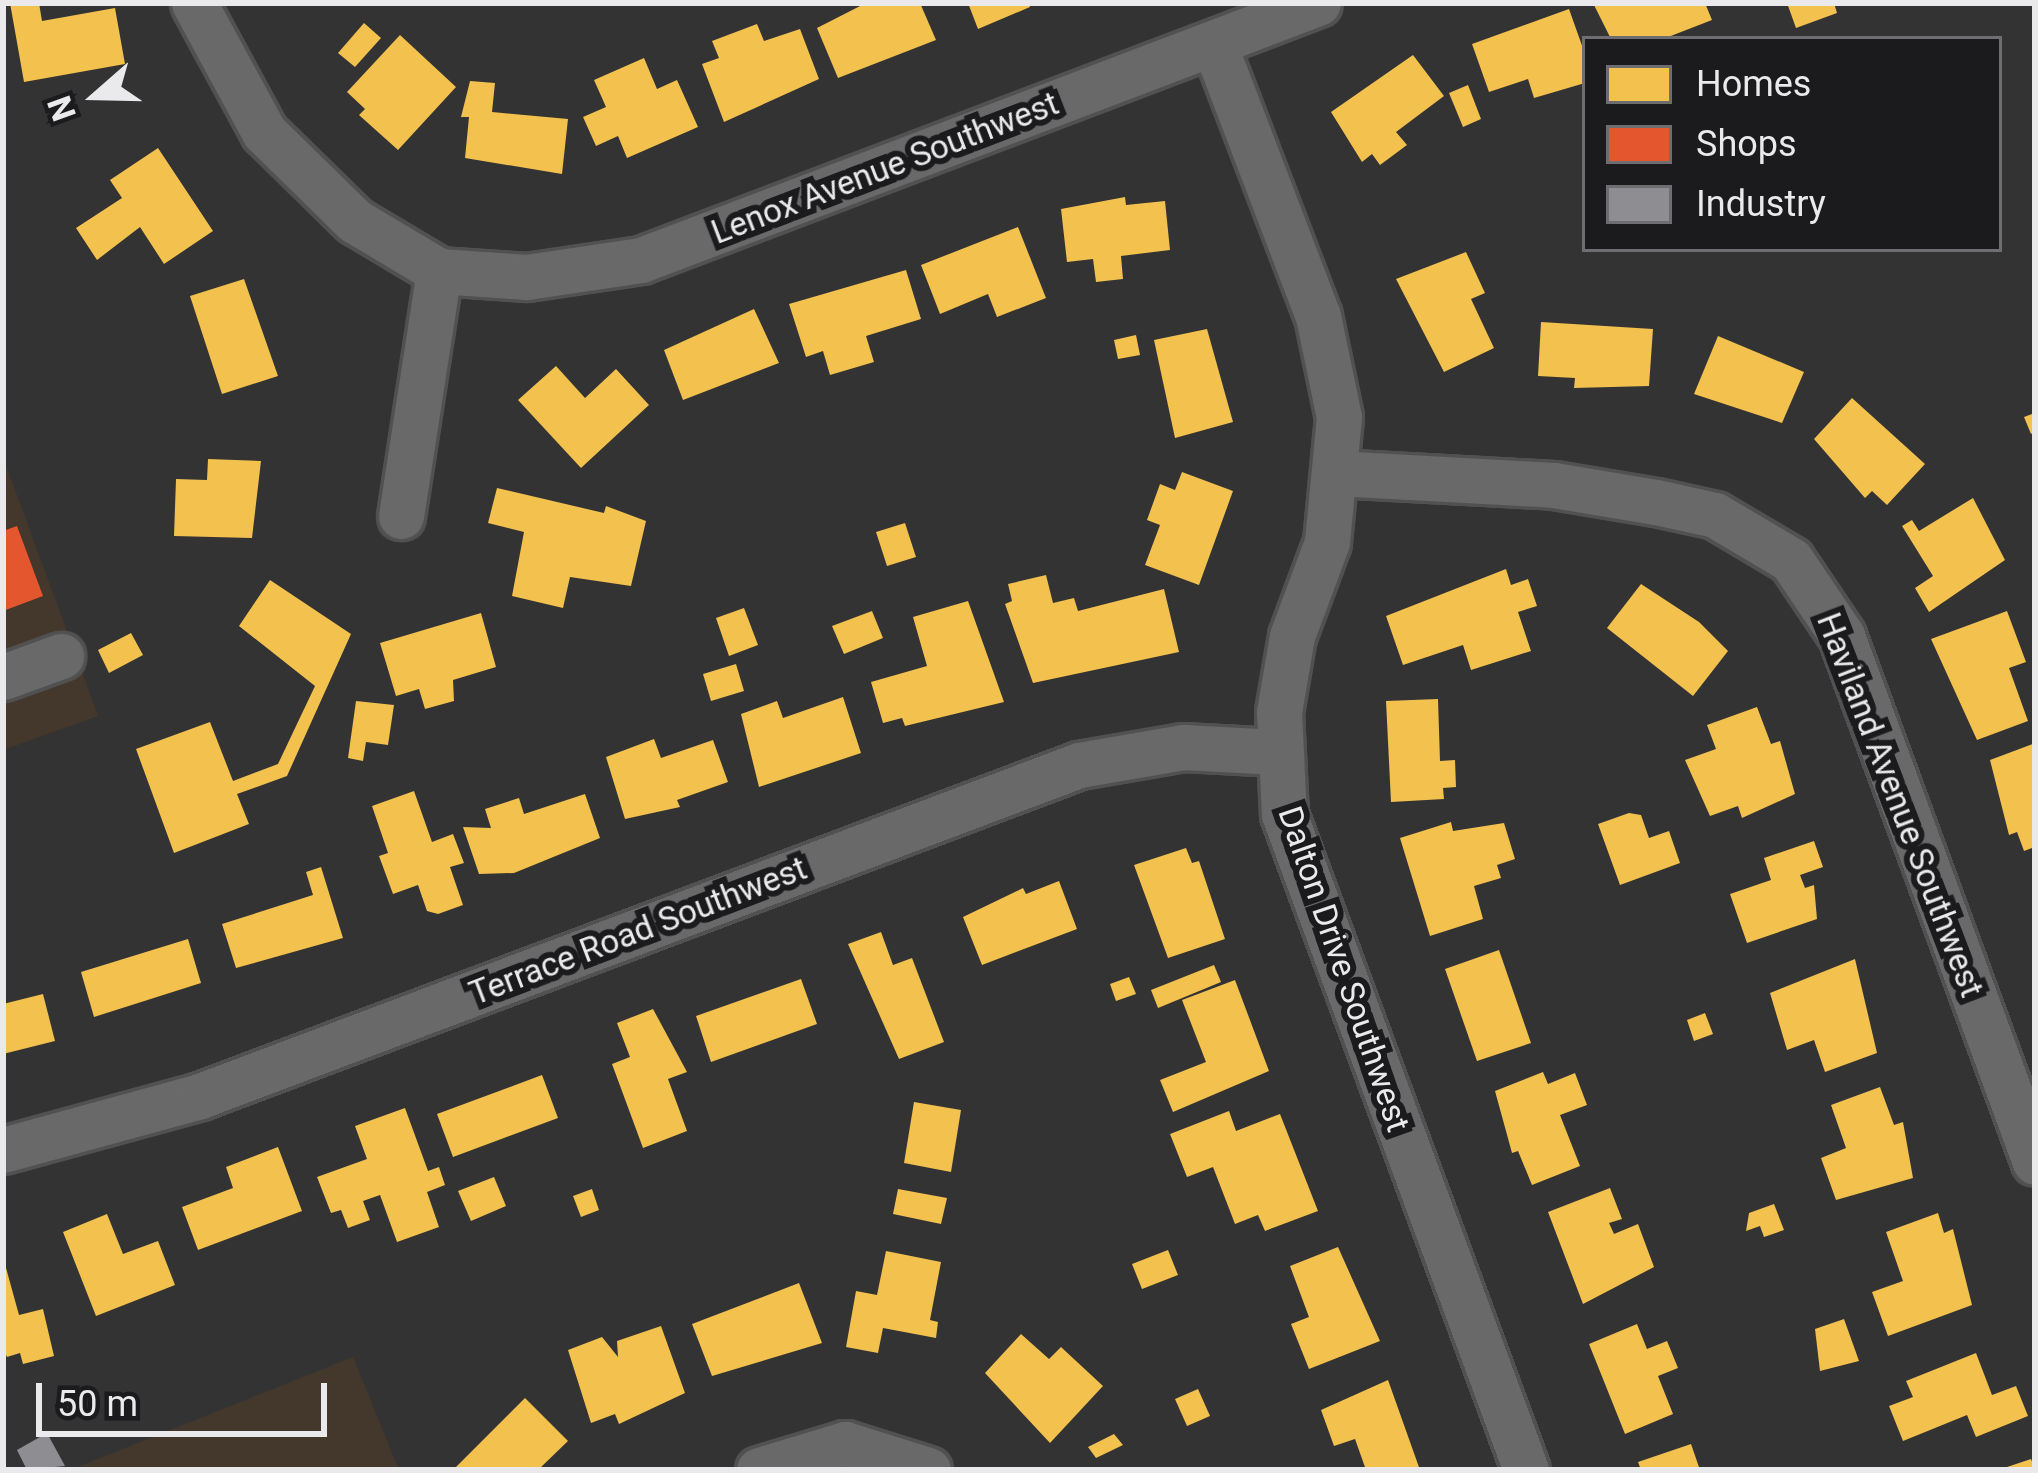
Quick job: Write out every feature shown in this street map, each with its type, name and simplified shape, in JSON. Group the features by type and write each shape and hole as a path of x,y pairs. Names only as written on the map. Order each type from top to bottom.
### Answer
{"street":[{"name":"Lenox Avenue Southwest","path":"194,3 264,132 355,221 439,271 526,277 641,260 1318,3"},
{"name":"Dalton Drive Southwest","path":"1214,44 1318,316 1335,379 1335,472 1327,542 1292,636 1277,752 1297,851 1526,1470"},
{"path":"401,516 439,271"},
{"name":"Haviland Avenue Southwest","path":"1335,472 1554,485 1656,502 1715,515 1791,560 1842,636 2035,1162"},
{"path":"3,677 61,656"},
{"name":"Terrace Road Southwest","path":"3,1150 200,1096 1078,765 1183,747 1277,752"},
{"path":"759,1470 844,1444 928,1470"}],"shaded area":[{"path":"3,457 98,716 3,750"},
{"path":"353,1357 399,1470 70,1470"}],"building: Homes":[{"path":"10,3 39,3 42,21 115,8 125,64 24,82"},
{"path":"866,3 920,3 936,40 838,78 817,28"},
{"path":"968,3 1029,3 1030,7 978,29"},
{"path":"1593,3 1705,3 1712,20 1671,36 1610,36"},
{"path":"1787,3 1834,3 1837,13 1796,28"},
{"path":"1569,9 1582,46 1582,84 1534,98 1528,79 1489,92 1472,44"},
{"path":"364,23 381,38 355,67 338,53"},
{"path":"757,24 764,41 800,29 819,79 724,122 702,64 719,58 712,41"},
{"path":"400,35 456,87 398,150 359,115 365,109 347,92"},
{"path":"1413,55 1444,96 1396,132 1407,145 1380,165 1372,154 1362,162 1331,112"},
{"path":"644,58 657,89 677,80 698,127 627,158 618,136 596,146 583,117 606,107 594,80"},
{"path":"470,81 495,83 492,112 568,119 562,174 465,158 469,117 461,117"},
{"path":"1468,85 1481,119 1463,127 1449,93"},
{"path":"158,148 213,231 164,264 140,227 97,260 76,228 122,198 110,180"},
{"path":"1125,197 1126,205 1165,201 1170,250 1121,256 1123,279 1096,282 1093,259 1067,262 1061,209"},
{"path":"1018,227 1046,298 997,317 988,294 940,314 921,265"},
{"path":"1466,252 1485,293 1471,299 1494,348 1444,372 1396,279"},
{"path":"906,270 921,319 866,336 874,362 830,375 823,351 806,357 789,304"},
{"path":"244,279 278,376 222,394 190,296"},
{"path":"754,309 779,363 683,400 664,350"},
{"path":"1541,322 1653,329 1649,386 1574,388 1575,378 1538,376"},
{"path":"1207,329 1233,422 1175,438 1154,340"},
{"path":"1136,335 1140,355 1118,359 1114,340"},
{"path":"1718,336 1804,372 1782,423 1694,394"},
{"path":"556,366 585,398 616,369 649,405 581,468 518,400"},
{"path":"1852,398 1925,464 1887,505 1872,491 1865,498 1814,439"},
{"path":"2035,413 2035,432 2031,434 2024,417"},
{"path":"208,459 261,461 252,538 174,536 176,479 207,480"},
{"path":"1182,472 1233,491 1199,585 1145,565 1160,525 1147,520 1160,484 1175,490"},
{"path":"497,488 604,513 606,506 646,521 631,586 570,577 563,608 512,596 524,532 488,523"},
{"path":"1973,498 2005,560 1929,612 1915,588 1933,576 1902,526 1912,520 1919,531"},
{"path":"905,523 916,557 887,566 876,532"},
{"path":"1506,569 1511,585 1528,579 1537,606 1518,612 1531,651 1471,670 1463,645 1403,665 1386,616"},
{"path":"1046,575 1053,603 1074,598 1078,611 1164,589 1179,652 1033,683 1005,604 1012,601 1008,584"},
{"path":"270,580 351,634 287,776 237,794 249,824 174,853 136,749 210,722 233,781 278,764 315,686 239,626"},
{"path":"1641,584 1699,622 1728,651 1693,696 1607,628"},
{"path":"968,601 1004,702 905,726 902,718 883,723 871,682 927,666 913,617"},
{"path":"744,608 758,645 729,656 716,618"},
{"path":"872,611 883,638 844,654 832,626"},
{"path":"2007,611 2026,662 2009,668 2028,721 1977,740 1931,639"},
{"path":"481,613 496,667 453,680 454,701 425,709 419,689 396,696 380,643"},
{"path":"131,633 143,655 109,673 98,650"},
{"path":"736,664 744,691 711,701 703,674"},
{"path":"843,697 861,753 759,787 741,714 777,701 783,718"},
{"path":"1438,699 1440,761 1455,760 1456,787 1443,788 1444,799 1391,802 1386,701"},
{"path":"356,701 394,705 388,745 366,742 363,761 348,758"},
{"path":"1757,707 1771,744 1780,741 1795,794 1742,818 1738,806 1710,816 1685,760 1716,749 1707,725"},
{"path":"654,739 661,758 713,740 728,782 677,800 680,807 625,819 606,757"},
{"path":"2035,743 2035,847 2024,851 2017,832 2009,835 1990,760"},
{"path":"414,791 432,842 453,834 464,863 450,867 463,905 438,914 427,911 418,885 393,894 379,856 388,853 372,806"},
{"path":"585,794 600,838 514,873 479,874 463,827 491,828 485,809 519,798 524,814"},
{"path":"1629,813 1641,815 1649,838 1669,831 1680,863 1620,885 1598,824"},
{"path":"1451,822 1453,831 1504,823 1515,859 1497,865 1501,878 1474,886 1483,919 1430,936 1400,838"},
{"path":"1814,841 1823,867 1800,875 1805,888 1814,885 1817,919 1747,943 1730,894 1771,880 1764,858"},
{"path":"1186,848 1192,863 1199,861 1225,939 1168,958 1134,865"},
{"path":"321,867 343,938 236,968 222,924 313,895 306,872"},
{"path":"1059,881 1077,929 982,965 963,917 1023,888 1026,894"},
{"path":"881,932 893,965 912,958 944,1042 899,1059 848,944"},
{"path":"188,939 201,983 94,1017 81,972"},
{"path":"1499,950 1531,1043 1477,1061 1445,969"},
{"path":"1855,959 1877,1053 1825,1072 1814,1040 1787,1050 1770,993"},
{"path":"1214,965 1221,982 1158,1008 1151,990"},
{"path":"1129,977 1136,994 1116,1001 1110,984"},
{"path":"801,979 817,1024 711,1062 696,1016"},
{"path":"1235,980 1269,1071 1173,1112 1160,1080 1206,1062 1182,1000"},
{"path":"43,994 55,1041 3,1054 3,1004"},
{"path":"653,1009 687,1072 668,1079 687,1131 643,1148 612,1064 630,1057 617,1023"},
{"path":"1705,1013 1713,1034 1694,1041 1687,1020"},
{"path":"1543,1072 1548,1084 1575,1073 1587,1105 1560,1115 1580,1166 1532,1185 1518,1151 1512,1153 1495,1091"},
{"path":"542,1075 558,1118 453,1157 437,1114"},
{"path":"1880,1087 1894,1125 1903,1122 1913,1178 1836,1200 1821,1158 1846,1148 1831,1105"},
{"path":"914,1102 961,1110 951,1172 904,1163"},
{"path":"405,1108 428,1171 439,1167 445,1185 427,1192 439,1227 397,1242 380,1195 363,1201 370,1220 348,1228 341,1210 331,1213 317,1177 367,1159 355,1126"},
{"path":"1229,1111 1236,1131 1280,1114 1318,1211 1265,1231 1258,1215 1235,1224 1213,1167 1187,1177 1170,1134"},
{"path":"278,1147 302,1211 198,1250 182,1207 233,1188 226,1167"},
{"path":"494,1177 506,1206 471,1221 458,1191"},
{"path":"1610,1188 1622,1219 1609,1223 1614,1234 1638,1224 1654,1267 1583,1304 1548,1212"},
{"path":"592,1189 599,1210 581,1217 573,1196"},
{"path":"898,1189 947,1198 941,1224 893,1214"},
{"path":"1774,1204 1784,1230 1764,1237 1760,1226 1746,1231 1749,1213"},
{"path":"1938,1213 1944,1233 1953,1229 1972,1305 1888,1336 1872,1292 1903,1281 1886,1232"},
{"path":"107,1214 123,1254 158,1241 175,1285 96,1316 63,1232"},
{"path":"1338,1247 1380,1341 1309,1369 1291,1324 1309,1317 1290,1266"},
{"path":"1168,1250 1178,1275 1142,1289 1132,1264"},
{"path":"886,1251 941,1262 930,1320 938,1322 936,1338 883,1328 878,1353 846,1347 856,1291 877,1295"},
{"path":"3,1257 19,1315 43,1309 54,1356 23,1364 20,1353 7,1357 3,1349"},
{"path":"799,1283 822,1343 712,1376 692,1324"},
{"path":"1844,1319 1859,1361 1820,1371 1815,1329"},
{"path":"1637,1324 1647,1349 1667,1341 1678,1368 1658,1376 1673,1414 1625,1434 1589,1344"},
{"path":"661,1326 685,1393 619,1424 615,1414 591,1423 568,1350 602,1337 618,1357 617,1341"},
{"path":"1021,1334 1049,1359 1061,1347 1103,1386 1050,1443 985,1373"},
{"path":"1976,1353 1992,1395 2016,1386 2028,1416 1976,1437 1967,1415 1903,1441 1889,1406 1913,1397 1906,1381"},
{"path":"1388,1380 1420,1470 1366,1470 1355,1439 1334,1446 1321,1410"},
{"path":"1198,1389 1210,1416 1187,1426 1175,1399"},
{"path":"525,1398 568,1441 538,1470 453,1470"},
{"path":"1114,1434 1123,1445 1096,1458 1088,1447"},
{"path":"1691,1444 1700,1470 1641,1470 1638,1462"},
{"path":"2031,1459 2035,1470 2001,1470 2001,1469"}],"building: Shops":[{"path":"17,526 43,596 3,611 3,531"}],"building: Industry":[{"path":"47,1433 65,1466 27,1470 17,1450"}]}
